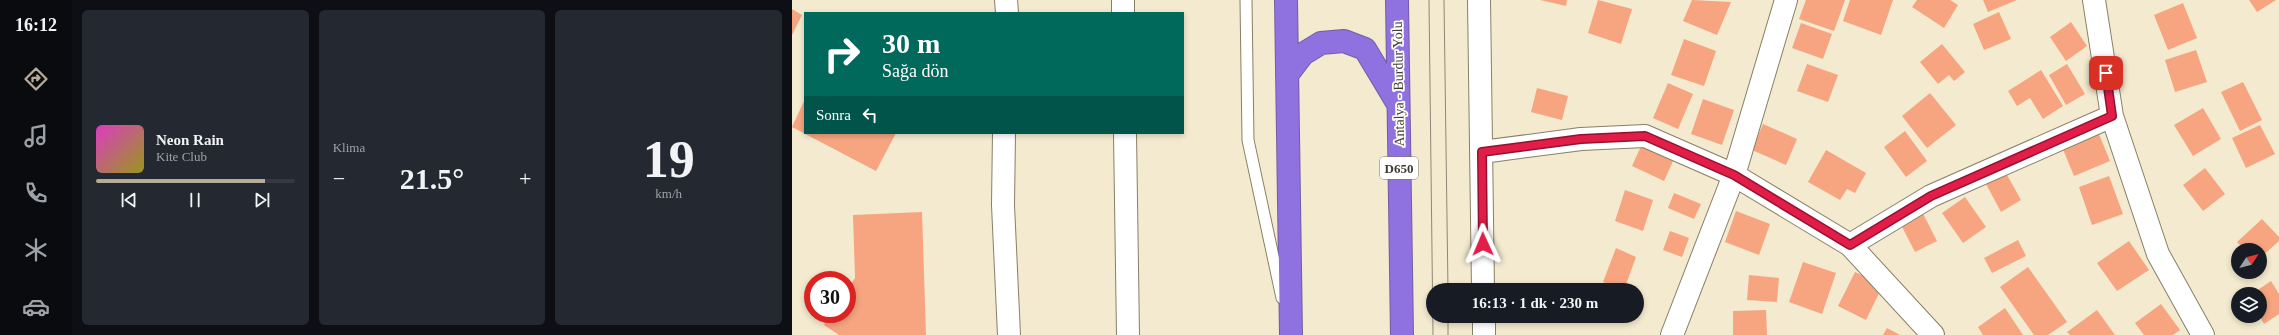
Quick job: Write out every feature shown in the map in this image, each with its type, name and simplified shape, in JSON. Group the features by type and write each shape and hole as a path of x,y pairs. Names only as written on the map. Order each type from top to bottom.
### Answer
{"highway":[{"path":"1286,0 1290,335"},
{"name":"Antalya - Burdur Yolu","path":"1397,0 1402,335"},
{"path":"1287,75 1303,54 1321,43 1344,41 1365,49 1399,105"}],"street":[{"path":"1006,0 1007,12"},
{"path":"1123,0 1123,12"},
{"path":"1479,0 1483,283"},
{"path":"1672,335 1734,175 1786,0"},
{"path":"2094,0 2112,116 2158,254 2203,335"},
{"path":"1850,245 1931,196 2112,116"},
{"path":"1004,134 1004,220 1009,335"},
{"path":"1125,134 1128,335"},
{"path":"1482,152 1581,139 1645,136 1734,175 1850,245 1933,335"},
{"path":"1484,323 1484,335"}],"lane":[{"path":"1246,0 1248,140 1290,335"}],"building":[{"path":"1540,0 1567,0 1566,6"},
{"path":"1598,0 1632,9 1621,44 1588,33"},
{"path":"1692,0 1731,2 1717,35 1683,21"},
{"path":"1806,0 1845,0 1834,31 1799,19"},
{"path":"1850,0 1893,0 1881,35 1843,21"},
{"path":"1917,0 1950,0 1958,5 1944,28 1912,7"},
{"path":"1983,0 2017,0 1988,12"},
{"path":"2249,0 2276,0 2257,12"},
{"path":"2183,3 2197,38 2168,50 2154,15"},
{"path":"792,9 802,15 792,35"},
{"path":"1999,12 2011,39 1984,50 1973,24"},
{"path":"2071,22 2087,46 2066,61 2050,37"},
{"path":"1801,23 1832,34 1823,59 1792,48"},
{"path":"1684,39 1716,51 1704,86 1671,75"},
{"path":"1942,44 1965,72 1954,81 1949,75 1938,84 1920,62"},
{"path":"2196,50 2207,82 2175,92 2165,60"},
{"path":"1807,64 1838,75 1828,102 1797,91"},
{"path":"2067,64 2085,94 2066,105 2049,75"},
{"path":"2041,70 2063,106 2043,119 2030,98 2017,106 2008,91"},
{"path":"2243,82 2262,120 2240,131 2221,92"},
{"path":"1668,83 1693,94 1678,129 1653,118"},
{"path":"1537,88 1568,96 1562,120 1531,112"},
{"path":"1930,93 1956,125 1927,148 1902,116"},
{"path":"1703,99 1734,110 1722,145 1691,134"},
{"path":"804,101 804,133 792,127"},
{"path":"2203,108 2221,139 2193,156 2174,125"},
{"path":"1763,124 1797,139 1786,165 1752,150"},
{"path":"2260,125 2275,154 2246,168 2232,138"},
{"path":"2096,127 2110,161 2074,176 2060,142"},
{"path":"1905,131 1927,161 1906,177 1884,147"},
{"path":"805,134 895,134 876,171"},
{"path":"1642,144 1674,159 1664,181 1632,166"},
{"path":"1826,150 1866,173 1855,193 1847,189 1840,200 1808,182"},
{"path":"2205,168 2225,194 2203,211 2183,185"},
{"path":"2006,173 2021,200 2001,212 1986,184"},
{"path":"2109,176 2123,214 2092,225 2079,187"},
{"path":"1625,190 1653,200 1643,231 1615,221"},
{"path":"1674,193 1701,204 1694,219 1668,208"},
{"path":"1965,197 1986,227 1963,243 1942,213"},
{"path":"1919,206 1937,241 1915,252 1897,217"},
{"path":"1736,211 1770,224 1759,255 1725,242"},
{"path":"922,212 926,335 839,335 824,325 825,323 856,323 856,271 855,271 853,215"},
{"path":"2262,219 2279,237 2279,241 2267,252 2267,243 2237,242"},
{"path":"1670,231 1689,238 1682,257 1663,250"},
{"path":"2018,240 2026,256 1992,273 1984,258"},
{"path":"2129,241 2149,270 2117,291 2097,263"},
{"path":"1616,248 1636,257 1627,283 1603,282"},
{"path":"1803,262 1836,273 1822,314 1789,302"},
{"path":"2028,267 2067,322 2048,335 2034,335 2000,287"},
{"path":"1855,272 1883,285 1866,320 1838,306"},
{"path":"1749,275 1779,278 1777,302 1747,300"},
{"path":"2271,281 2279,294 2279,314 2267,322 2267,287 2262,287"},
{"path":"2161,304 2180,330 2173,335 2144,335 2135,323"},
{"path":"2005,308 2023,335 1983,335 1978,327"},
{"path":"1766,310 1767,335 1733,335 1733,311"},
{"path":"2097,310 2115,335 2070,335 2067,332"},
{"path":"1887,328 1900,335 1883,335"}],"tram line":[{"path":"1429,0 1433,335"},
{"path":"1444,0 1448,283"},
{"path":"1448,323 1448,335"}],"route":[{"path":"1483,244 1482,152 1581,139 1645,136 1734,175 1850,245 1931,196 2112,116 2106,73"}]}
